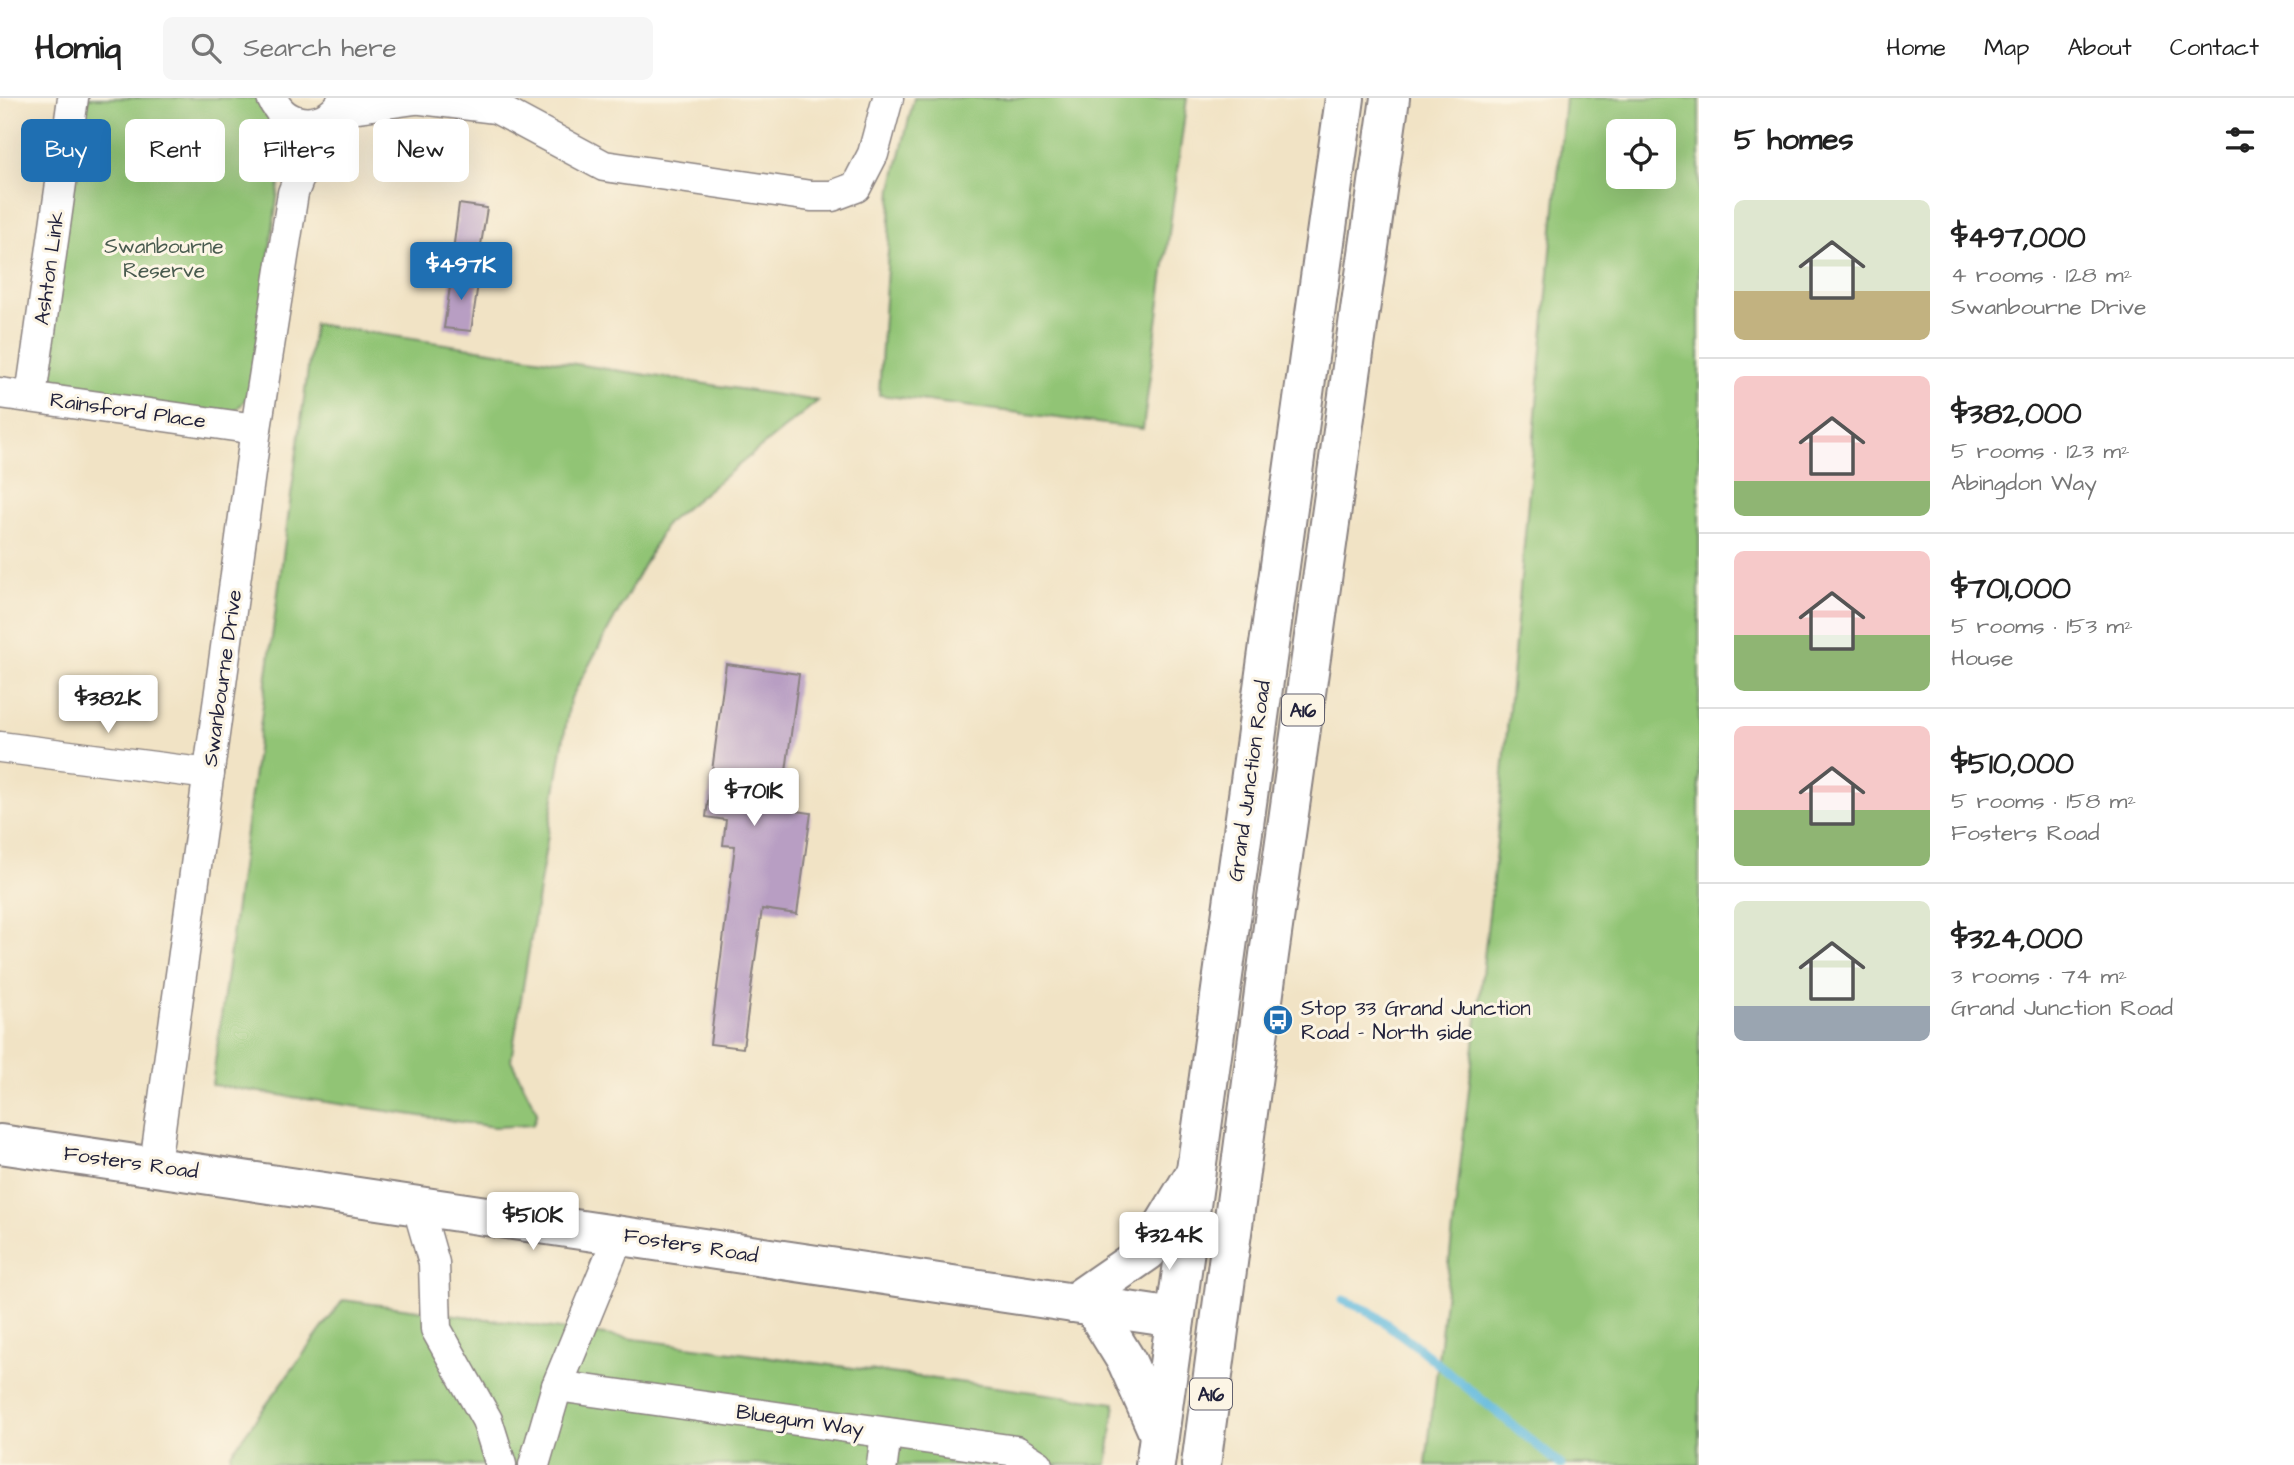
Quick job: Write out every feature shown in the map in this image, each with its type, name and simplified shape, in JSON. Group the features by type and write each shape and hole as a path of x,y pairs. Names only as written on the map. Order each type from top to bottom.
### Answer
{"main road":[{"name":"Grand Junction Road","path":"1157,1449 1345,98"},
{"name":"Grand Junction Road","path":"1201,1465 1269,955 1390,98"},
{"name":"Fosters Road","path":"0,1144 155,1164 1083,1305 1220,1323"},
{"path":"1157,1449 1127,1362 1083,1305 1148,1251 1194,1175"}],"street":[{"name":"Ashton Link","path":"31,397 73,98"},
{"path":"272,98 281,112 323,112 414,98 496,108 604,166 811,196 832,196 856,187 873,153 888,98"},
{"name":"Swanbourne Drive","path":"155,1164 256,429 293,193 323,112"},
{"name":"Rainsford Place","path":"0,393 256,429"},
{"path":"0,747 209,774"},
{"path":"417,1204 434,1263 436,1329 487,1420 500,1465"},
{"path":"534,1465 557,1386 619,1235"},
{"name":"Bluegum Way","path":"557,1386 1016,1451 1038,1465"},
{"path":"882,1465 886,1433"}],"green space":[{"name":"Swanbourne Reserve","path":"82,98 260,98 275,119 239,119 239,182 279,182 252,380 244,401 233,411 227,414 66,391 47,370 71,182 111,182 111,119 79,119"},
{"path":"914,98 1187,98 1143,429 879,395 892,188"},
{"path":"1565,98 1699,98 1699,1465 1426,1465 1495,861"},
{"path":"314,324 818,401 666,524 570,700 511,1060 537,1112 533,1125 494,1127 212,1085"},
{"path":"343,1300 1115,1403 1107,1465 230,1465 231,1453"}],"building":[{"path":"459,204 487,208 478,263 452,259"},
{"path":"452,273 479,277 471,331 444,328"},
{"path":"726,664 799,674 781,809 811,813 797,914 762,909 743,1048 710,1044 735,846 723,845 726,820 706,817"}],"waterway":[{"path":"1343,1300 1369,1311 1414,1344 1561,1465"}],"place":[{"name":"Stop 33 Grand Junction Road - North side","path":"1278,1020"}]}
